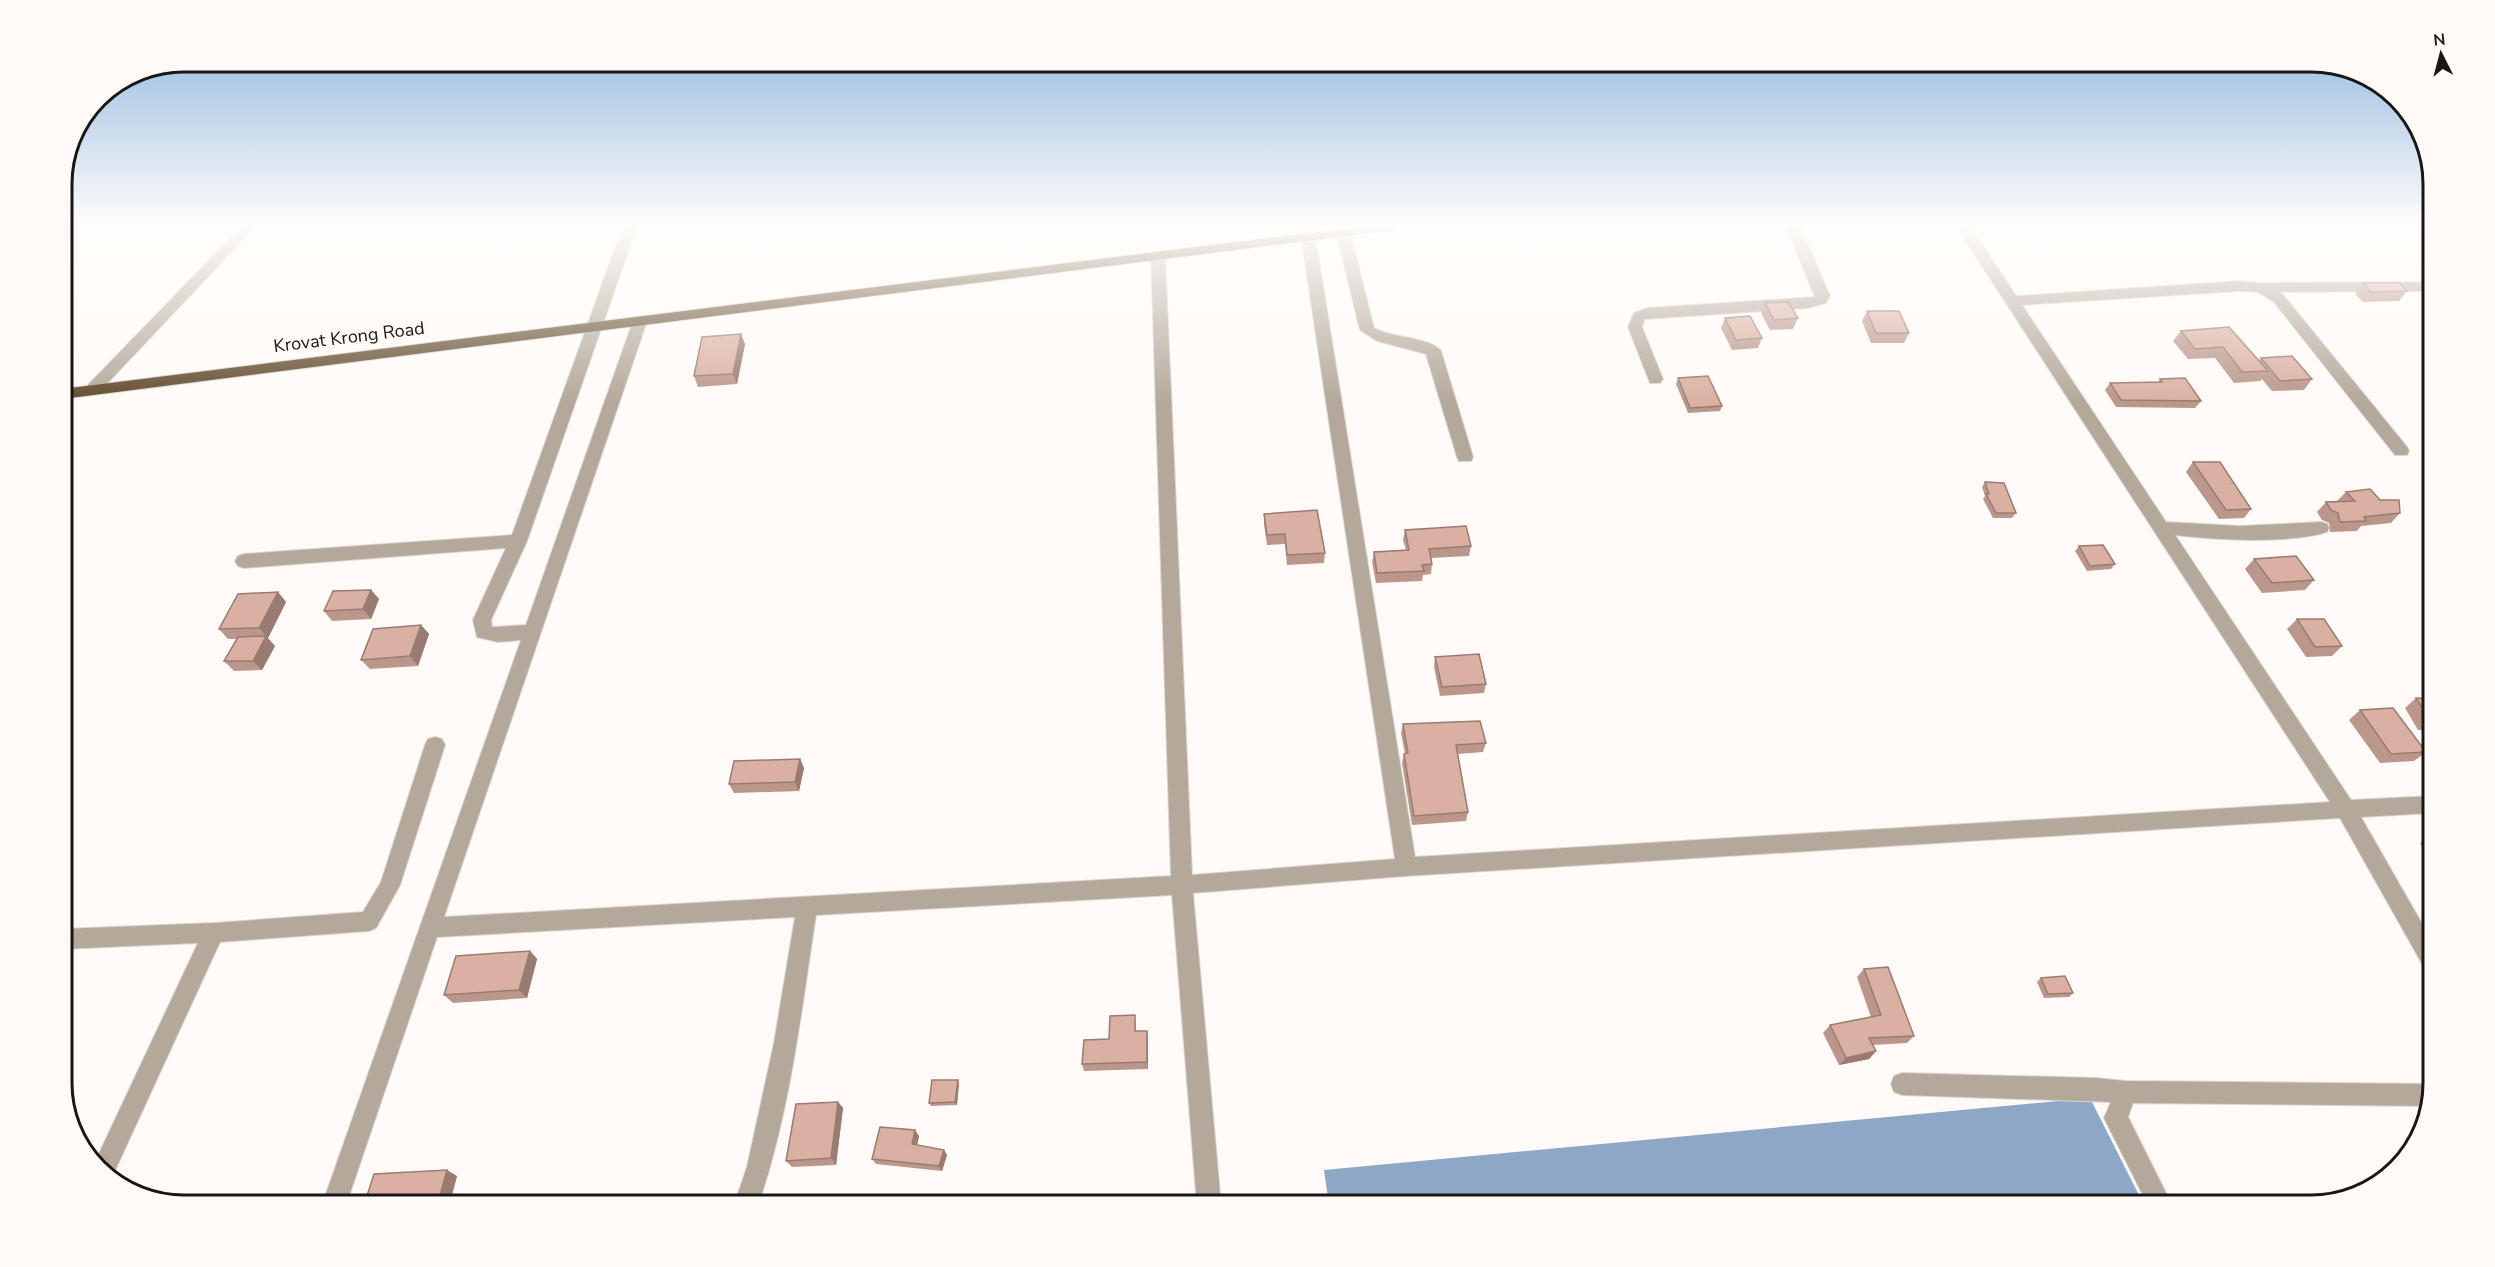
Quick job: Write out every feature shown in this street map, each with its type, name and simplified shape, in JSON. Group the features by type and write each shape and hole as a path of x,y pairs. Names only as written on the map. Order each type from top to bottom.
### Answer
{"highway":[{"name":"Krovat Krong Road","path":"72,392 922,285"}],"street":[{"path":"93,389 192,285"},
{"path":"532,632 498,635 483,632 482,620 518,541 610,285"},
{"path":"1159,285 1182,885 1208,1195"},
{"path":"1316,285 1406,867"},
{"path":"1356,285 1367,330 1374,335 1418,344 1433,351 1465,457"},
{"path":"1655,380 1635,327 1639,316 1647,313 1808,303 1821,300 1820,285"},
{"path":"2001,285 2346,810 2423,945"},
{"path":"2011,301 2240,286 2261,288 2423,286"},
{"path":"2261,288 2279,299 2401,451"},
{"path":"338,1195 640,321"},
{"path":"2159,527 2216,534 2321,528"},
{"path":"244,561 518,541"},
{"path":"72,939 214,933 369,921 390,885 435,745"},
{"path":"430,928 1182,885 1406,867 2423,805"},
{"path":"750,1195 759,1167 785,1043 807,908"},
{"path":"107,1164 214,933"},
{"path":"1902,1084 2096,1089 2126,1092 2422,1095"},
{"path":"2126,1092 2116,1118 2154,1195"}],"water":[{"path":"2090,1098 2139,1195 1328,1195 1324,1170"}],"building":[{"path":"2365,285 2402,285 2407,291 2371,292"},
{"path":"1788,302 1798,318 1774,320 1765,303"},
{"path":"1867,311 1899,311 1909,333 1876,333"},
{"path":"1750,316 1762,338 1736,340 1725,318"},
{"path":"2229,327 2268,371 2242,372 2223,347 2195,349 2181,331"},
{"path":"741,334 733,374 694,376 702,337"},
{"path":"2292,356 2312,379 2280,381 2261,358"},
{"path":"1708,376 1722,406 1690,408 1678,378"},
{"path":"2185,378 2201,401 2121,400 2110,383 2162,382 2160,379"},
{"path":"2193,462 2220,462 2251,509 2226,510"},
{"path":"1985,482 2004,483 2016,513 1996,513 1986,494 1989,494"},
{"path":"2370,489 2380,500 2399,500 2400,513 2364,517 2366,521 2340,522 2338,513 2331,510 2326,502 2355,501 2346,492"},
{"path":"1317,510 1325,553 1287,555 1285,534 1267,535 1264,514"},
{"path":"1466,526 1471,546 1429,549 1432,564 1422,565 1424,571 1377,573 1374,552 1409,550 1405,530"},
{"path":"2103,545 2115,564 2090,566 2079,546"},
{"path":"2296,556 2314,580 2272,583 2254,559"},
{"path":"371,590 363,609 324,611 333,591"},
{"path":"278,592 259,628 219,629 238,594"},
{"path":"2297,619 2324,619 2342,646 2315,647"},
{"path":"421,625 410,656 361,660 373,629"},
{"path":"266,636 253,661 224,661 238,637"},
{"path":"1479,654 1486,684 1442,687 1435,657"},
{"path":"2416,698 2423,698 2423,709"},
{"path":"2393,708 2423,748 2423,752 2391,754 2360,710"},
{"path":"1480,721 1486,743 1456,745 1468,812 1414,816 1404,754 1408,753 1403,724"},
{"path":"800,759 795,782 729,784 734,761"},
{"path":"530,951 519,990 444,995 456,956"},
{"path":"1888,967 1914,1036 1869,1038 1876,1051 1846,1058 1830,1025 1881,1015 1864,969"},
{"path":"2065,976 2073,993 2048,994 2041,978"},
{"path":"1135,1015 1135,1031 1147,1031 1147,1062 1082,1064 1084,1040 1109,1039 1110,1016"},
{"path":"932,1080 958,1080 955,1102 929,1103"},
{"path":"838,1102 831,1158 786,1161 796,1104"},
{"path":"880,1127 915,1130 912,1144 944,1150 939,1166 872,1159"},
{"path":"447,1170 440,1195 367,1195 374,1174"}]}
